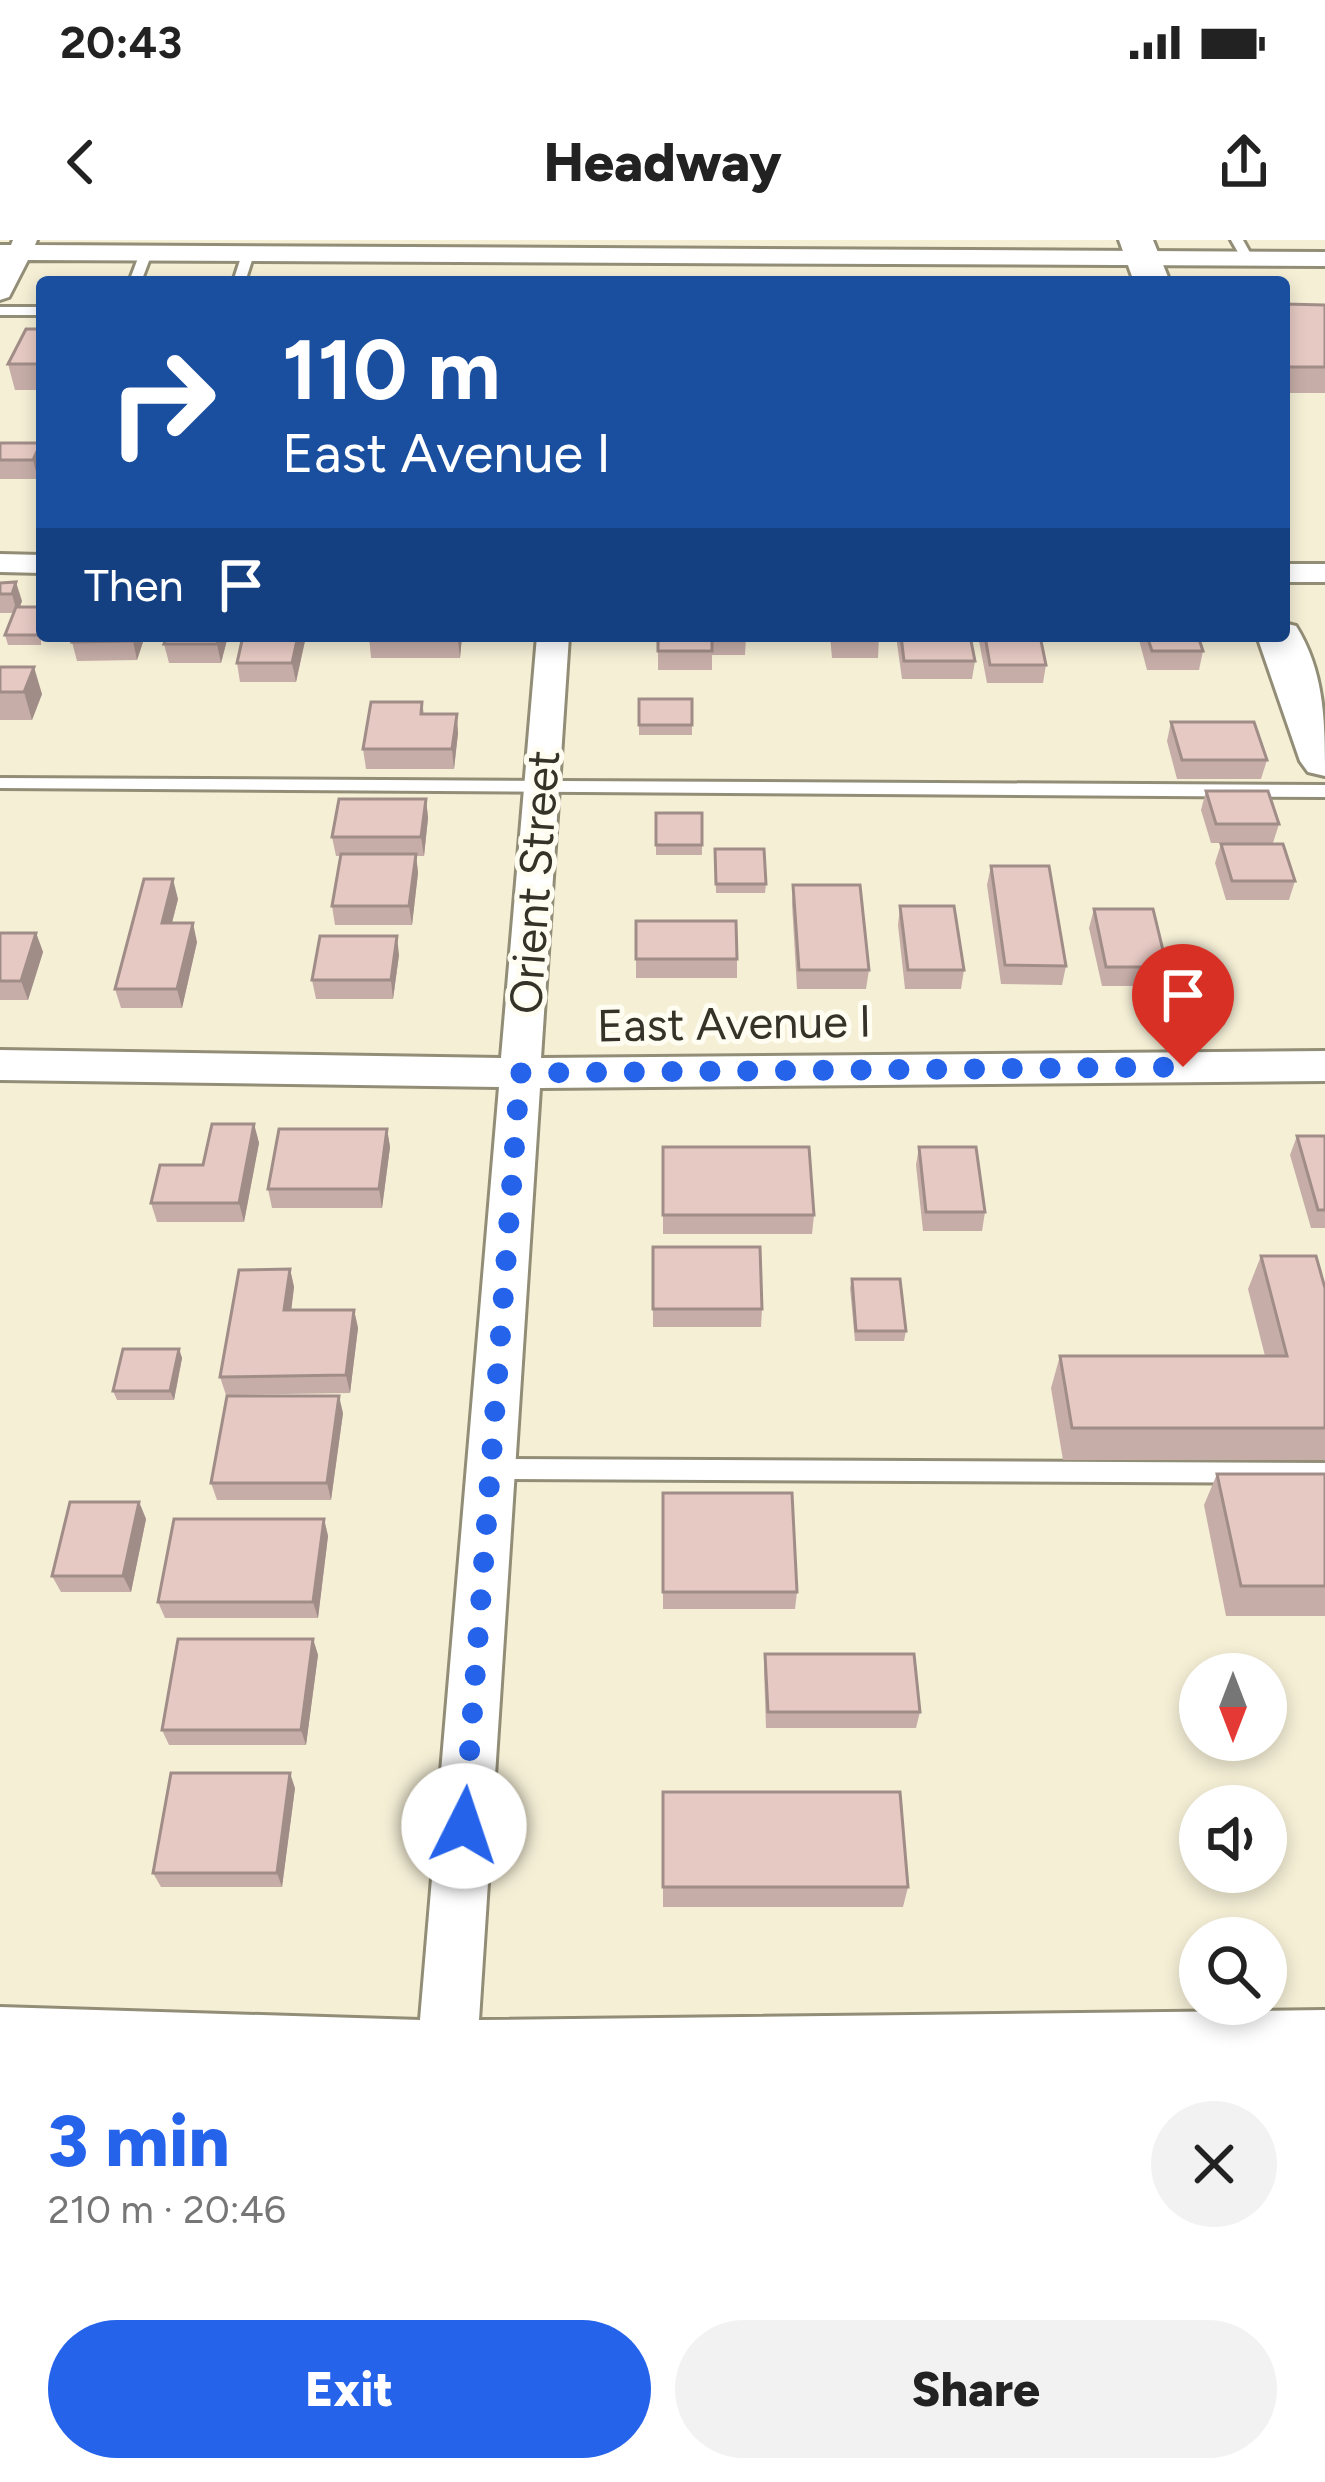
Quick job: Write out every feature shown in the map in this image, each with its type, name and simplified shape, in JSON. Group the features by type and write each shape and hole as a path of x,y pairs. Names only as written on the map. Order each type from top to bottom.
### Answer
{"main road":[{"path":"1282,642 1325,761"}],"street":[{"path":"0,292 14,248 581,260 1143,260 1242,249 1325,259"},
{"path":"0,563 36,564"},
{"path":"1290,573 1325,573"},
{"name":"Orient Street","path":"447,2056 553,642"},
{"name":"East Avenue I","path":"0,1065 520,1073 1325,1066"},
{"path":"0,2037 447,2056 1325,2040"}],"lane":[{"path":"137,276 146,253"},
{"path":"241,276 248,254"},
{"path":"0,311 36,310"},
{"path":"0,783 1325,791"},
{"path":"491,1468 1325,1473"}],"building":[{"path":"1290,304 1325,305 1325,367 1290,367"},
{"path":"26,329 36,329 36,364 8,364"},
{"path":"0,443 36,443 33,460 0,460"},
{"path":"16,582 12,594 0,594 0,583"},
{"path":"16,607 36,607 36,635 5,635"},
{"path":"165,642 218,642 217,644"},
{"path":"242,642 297,642 292,663 237,663"},
{"path":"658,642 712,642 712,651 658,651"},
{"path":"902,642 971,642 975,661 904,661"},
{"path":"986,642 1041,642 1046,665 990,665"},
{"path":"1149,642 1200,642 1203,651 1152,651"},
{"path":"0,667 34,667 24,692 0,692"},
{"path":"639,699 692,699 692,725 639,725"},
{"path":"371,702 422,702 421,714 457,714 452,749 363,749"},
{"path":"1171,722 1254,722 1267,760 1182,760"},
{"path":"1206,791 1268,791 1279,824 1216,824"},
{"path":"339,799 426,799 421,837 332,837"},
{"path":"656,813 702,813 702,845 656,845"},
{"path":"1221,844 1283,844 1295,881 1232,881"},
{"path":"715,849 764,849 766,884 716,884"},
{"path":"341,854 416,854 409,906 332,906"},
{"path":"991,866 1049,866 1066,966 1005,965"},
{"path":"144,879 173,879 162,923 193,923 177,989 115,989"},
{"path":"793,885 860,885 869,970 799,970"},
{"path":"900,906 954,906 964,970 908,970"},
{"path":"1094,909 1153,909 1167,967 1106,967"},
{"path":"636,921 736,921 737,959 636,959"},
{"path":"0,933 36,933 21,981 0,981"},
{"path":"320,936 397,936 391,980 312,980"},
{"path":"212,1124 254,1124 239,1203 151,1203 160,1165 203,1165"},
{"path":"279,1129 387,1129 379,1189 268,1189"},
{"path":"1297,1136 1325,1136 1325,1210 1318,1210"},
{"path":"663,1147 809,1147 814,1215 663,1215"},
{"path":"919,1147 976,1147 985,1212 926,1212"},
{"path":"653,1247 760,1247 762,1309 653,1309"},
{"path":"1261,1256 1316,1256 1325,1288 1325,1428 1072,1428 1060,1356 1287,1356"},
{"path":"290,1269 284,1310 354,1310 346,1375 220,1377 239,1270"},
{"path":"852,1279 900,1279 906,1331 856,1331"},
{"path":"123,1349 179,1349 170,1391 113,1391"},
{"path":"227,1396 339,1396 327,1483 211,1483"},
{"path":"1217,1474 1325,1474 1325,1586 1241,1586"},
{"path":"663,1493 792,1493 797,1592 663,1592"},
{"path":"70,1502 139,1502 123,1576 52,1576"},
{"path":"174,1519 324,1519 313,1602 158,1602"},
{"path":"178,1639 313,1639 301,1730 162,1730"},
{"path":"765,1654 914,1654 920,1712 768,1712"},
{"path":"171,1773 290,1773 277,1873 153,1873"},
{"path":"663,1792 900,1792 908,1887 663,1887"}],"route":[{"path":"464,1826 520,1073 1183,1067"}]}
